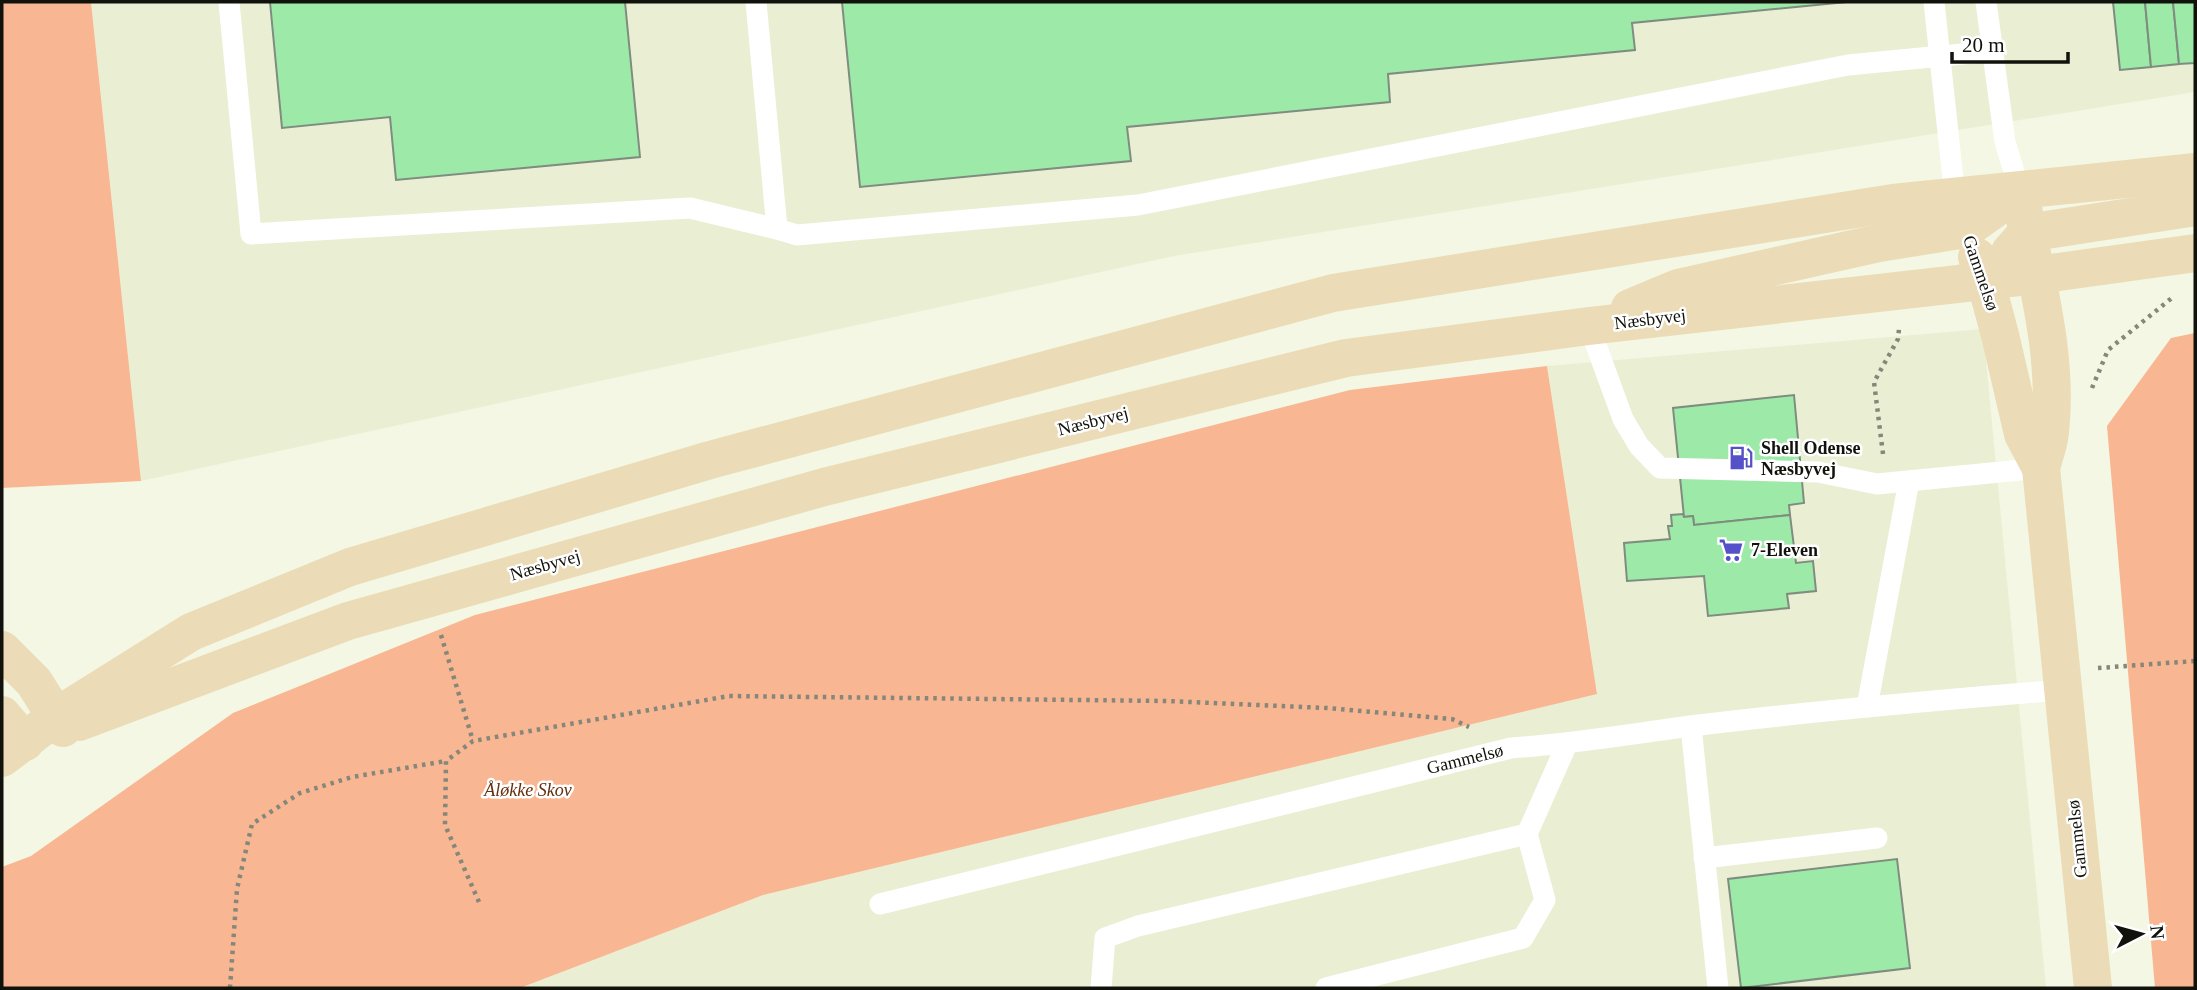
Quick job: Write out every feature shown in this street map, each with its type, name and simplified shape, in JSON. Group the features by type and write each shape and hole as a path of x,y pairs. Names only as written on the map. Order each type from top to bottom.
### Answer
{"street":[{"name":"Næsbyvej","path":"60,722 191,632 350,568 710,460 1333,293 1893,203 1961,213 2020,191 2195,172"},
{"name":"Gammelsø","path":"2020,191 2052,369 2050,433 2041,468 2093,988"},
{"path":"1985,279 2027,233 2195,207"},
{"name":"Gammelsø","path":"1961,213 1985,279 2023,434 2041,468"},
{"path":"1589,326 1678,288 1879,243 1961,213"},
{"name":"Næsbyvej","path":"9,738 348,621 824,487 1346,358 1903,288 2037,275 2195,253"},
{"path":"2,650 34,682 60,722"}],"lane":[{"path":"229,2 251,233 690,208 797,235 1138,205 1848,65 1994,51"},
{"path":"756,2 777,229"},
{"path":"1934,2 1961,213"},
{"path":"1986,2 2005,142 2020,191"},
{"path":"1589,326 1623,419 1639,446 1660,468 1818,472 1877,484 2041,468"},
{"path":"1867,707 1909,481"},
{"name":"Gammelsø","path":"880,904 1511,747 1567,744 1691,726 1867,707 2062,690"},
{"path":"1691,726 1718,988"},
{"path":"1326,988 1523,938 1545,900 1527,834 1567,744"},
{"path":"1101,988 1105,939 1138,926 1527,834"},
{"path":"1704,858 1877,838"}],"path":[{"path":"1886,483 1874,382 1898,339 1903,288"},
{"path":"2087,399 2108,350 2181,288"},
{"path":"430,598 473,741"},
{"path":"2062,690 2095,668 2195,661"},
{"path":"230,988 237,889 252,824 300,793 352,777 446,761 473,741 729,696 1167,701 1327,708 1452,719 1511,747"},
{"path":"446,761 445,825 480,902"}],"shaded area":[{"path":"91,2 2195,2 2195,92 1174,256 141,481"},
{"path":"1983,329 2046,988 520,988 762,895 1597,693 1547,366"}],"green space":[{"path":"2,2 91,2 141,481 2,488"},
{"path":"2195,333 2195,988 2155,988 2107,426 2171,338"},
{"name":"Åløkke Skov","path":"1547,366 1597,694 763,895 520,988 2,988 2,867 31,856 233,713 475,615 1350,390"}],"building":[{"path":"270,2 625,2 640,157 396,180 390,117 282,128"},
{"path":"842,2 1847,2 1632,23 1635,50 1388,74 1390,102 1127,127 1131,161 860,187"},
{"path":"2113,2 2145,2 2151,67 2120,70"},
{"path":"2145,2 2173,2 2179,64 2151,67"},
{"path":"2173,2 2195,2 2195,63 2179,64"},
{"path":"1794,395 1804,503 1789,505 1790,515 1694,525 1693,516 1684,517 1673,408"},
{"path":"1683,514 1684,517 1693,516 1694,525 1790,515 1796,563 1813,561 1816,591 1787,594 1789,608 1708,616 1704,576 1627,581 1624,543 1670,539 1668,526 1672,526 1671,515"},
{"path":"1897,859 1910,968 1741,988 1728,879"}],"place":[{"name":"Shell Odense Næsbyvej","path":"1741,458"},
{"name":"7-Eleven","path":"1731,550"}]}
